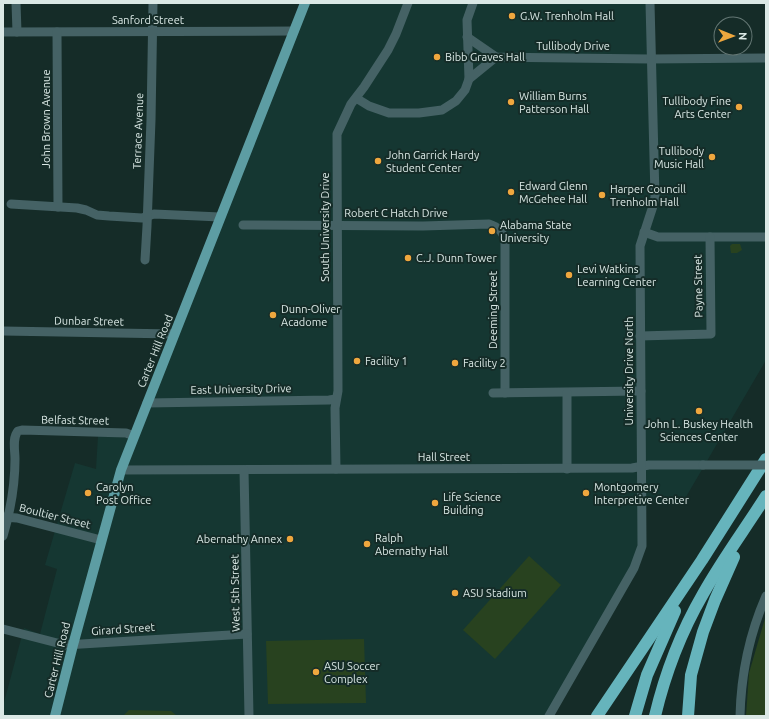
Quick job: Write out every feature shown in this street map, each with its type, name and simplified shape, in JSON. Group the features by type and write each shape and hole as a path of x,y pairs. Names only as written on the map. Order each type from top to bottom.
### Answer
{"highway":[{"path":"597,716 702,560 766,458"},
{"path":"655,716 661,691 678,643 703,594 766,496"},
{"path":"688,716 691,675 703,632 734,556 759,507"},
{"path":"635,716 648,675 669,623 702,560"}],"main road":[{"name":"Carter Hill Road","path":"55,716 121,470 305,3"}],"street":[{"path":"16,3 17,32"},
{"name":"Terrace Avenue","path":"145,260 148,216 153,3"},
{"name":"South University Drive","path":"336,469 335,408 338,391 336,134 348,110 388,50 408,3"},
{"path":"356,98 369,106 385,112 436,112 446,109 456,101 465,90 469,79 467,20 473,3"},
{"name":"University Drive North","path":"548,716 634,568 642,546 640,466 640,246 655,197 652,69 650,59 650,3"},
{"name":"Sanford Street","path":"3,32 294,31"},
{"name":"John Brown Avenue","path":"57,32 58,207"},
{"path":"467,37 496,57 469,79"},
{"name":"Tullibody Drive","path":"496,57 650,59 766,58"},
{"path":"11,204 81,208 100,216 142,218 154,214 220,217"},
{"name":"Robert C Hatch Drive","path":"243,225 337,226 489,224 499,229"},
{"name":"Deeming Street","path":"499,229 504,235 505,241 505,393"},
{"path":"644,232 658,237 766,237"},
{"name":"Payne Street","path":"640,336 711,334 710,237"},
{"name":"Dunbar Street","path":"3,331 174,334"},
{"path":"493,393 567,393 641,390"},
{"path":"567,393 567,469"},
{"name":"East University Drive","path":"147,403 329,400 336,398"},
{"name":"Belfast Street","path":"6,517 13,494 14,438 16,433 22,430 126,433 134,436"},
{"name":"Hall Street","path":"121,470 567,469 632,468 649,465 766,465"},
{"name":"West 5th Street","path":"244,470 249,716"},
{"path":"3,536 6,517"},
{"name":"Boultier Street","path":"6,517 16,518 101,540"},
{"path":"740,716 744,663 754,626 766,596"},
{"name":"Girard Street","path":"3,629 65,645 247,634"}],"shaded area":[{"name":"Alabama State University","path":"308,3 647,3 648,62 766,61 766,360 683,502 639,502 640,546 633,566 547,716 3,716 3,706 24,628 40,634 57,569 45,565 75,463 96,469 98,436 136,438"}],"green space":[{"path":"732,244 740,244 742,250 737,253 731,253 730,246"},
{"path":"529,556 561,585 495,659 463,630"},
{"path":"766,615 766,716 746,716 749,673"},
{"name":"ASU Soccer Complex","path":"364,639 366,703 268,704 266,641"},
{"path":"129,710 171,711 177,716 123,716"}],"place":[{"name":"G.W. Trenholm Hall","path":"512,16"},
{"name":"Bibb Graves Hall","path":"437,57"},
{"name":"William Burns Patterson Hall","path":"511,102"},
{"name":"Tullibody Fine Arts Center","path":"739,107"},
{"name":"Tullibody Music Hall","path":"712,157"},
{"name":"John Garrick Hardy Student Center","path":"378,161"},
{"name":"Edward Glenn McGehee Hall","path":"511,192"},
{"name":"Harper Councill Trenholm Hall","path":"602,195"},
{"name":"Alabama State University","path":"492,231"},
{"name":"C.J. Dunn Tower","path":"408,258"},
{"name":"Levi Watkins Learning Center","path":"569,275"},
{"name":"Dunn-Oliver Acadome","path":"273,315"},
{"name":"Facility 1","path":"357,361"},
{"name":"Facility 2","path":"455,363"},
{"name":"John L. Buskey Health Sciences Center","path":"699,411"},
{"name":"Carolyn Post Office","path":"88,493"},
{"name":"Montgomery Interpretive Center","path":"586,493"},
{"name":"Life Science Building","path":"435,503"},
{"name":"Abernathy Annex","path":"290,539"},
{"name":"Ralph Abernathy Hall","path":"367,544"},
{"name":"ASU Stadium","path":"455,593"},
{"name":"ASU Soccer Complex","path":"316,672"}]}
